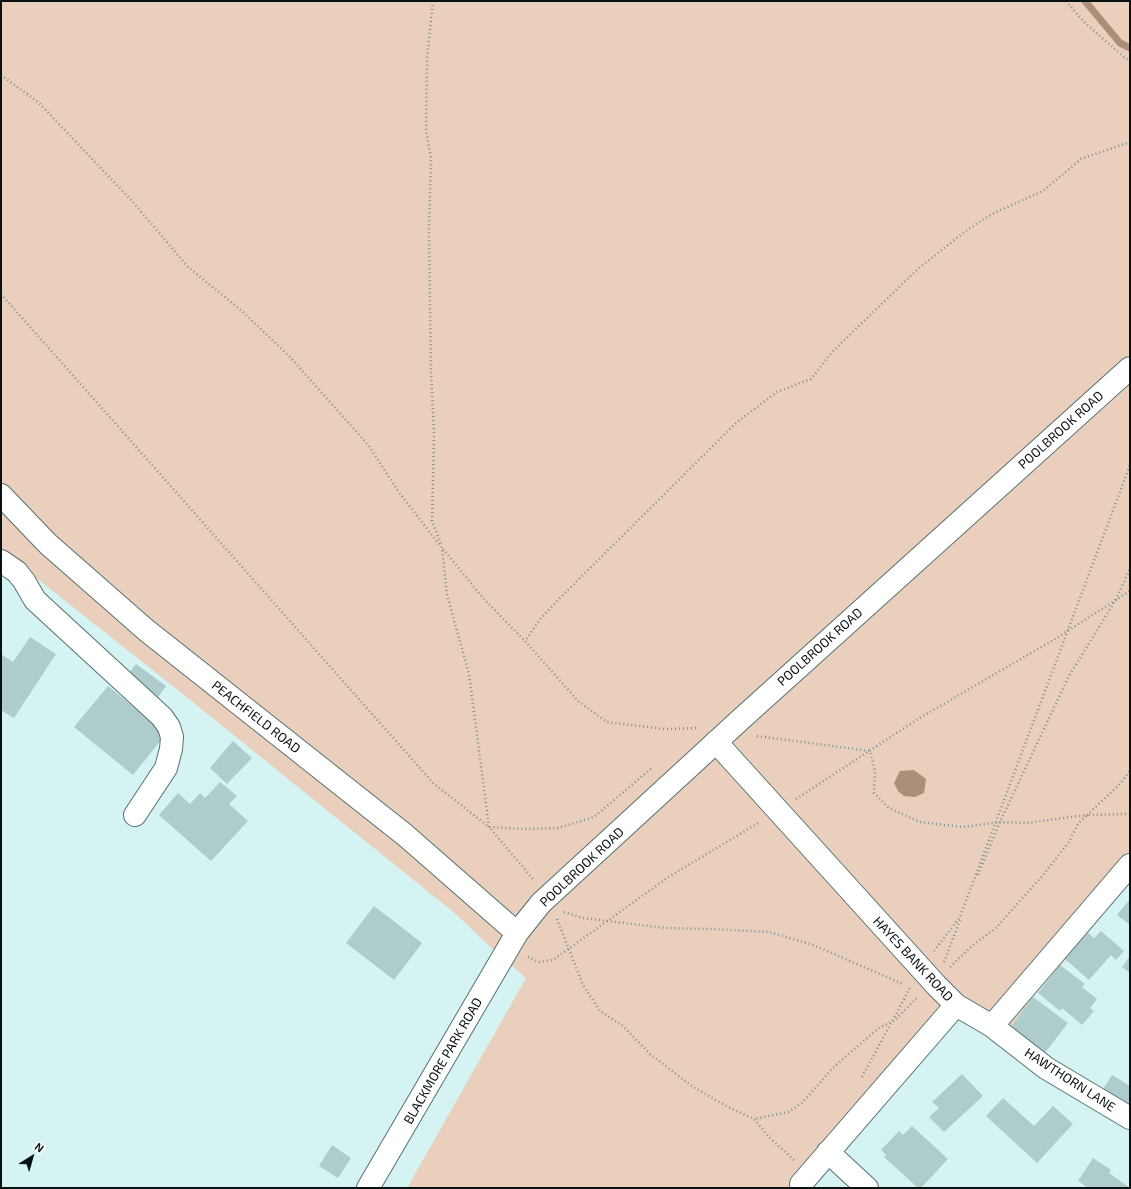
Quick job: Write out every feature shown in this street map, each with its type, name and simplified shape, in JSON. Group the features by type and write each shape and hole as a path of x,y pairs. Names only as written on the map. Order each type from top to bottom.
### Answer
{"street":[{"name":"POOLBROOK ROAD","path":"517,933 548,896 740,720 1130,368"},
{"name":"PEACHFIELD ROAD","path":"1,495 48,544 146,630 405,835 517,933"},
{"path":"1,561 17,572 35,600 162,717 169,727 172,736 171,749 166,768 135,815"},
{"name":"HAYES BANK ROAD","path":"716,742 779,811 916,977 956,1005 992,1026"},
{"path":"992,1026 1130,865"},
{"name":"BLACKMORE PARK ROAD","path":"368,1188 517,933"},
{"path":"805,1178 956,1005"},
{"name":"HAWTHORN LANE","path":"992,1026 1046,1068 1130,1118"},
{"path":"828,1152 867,1188"}],"path":[{"path":"433,1 427,58 426,116 426,131 431,158 429,229 431,370 434,434 432,521 442,548 447,595 469,674 489,827"},
{"path":"1066,1 1085,23 1130,61"},
{"path":"1,75 38,102 132,201 188,267 242,311 291,358 369,446 398,491 483,598 525,641 578,701 607,722 665,729 698,728 692,734"},
{"path":"525,641 541,618 562,596 736,423 777,392 811,378 832,352 919,268 967,230 992,214 1043,191 1081,159 1130,142"},
{"path":"1,294 433,783 489,827 548,896 564,912 583,918 606,922 666,928 770,932 813,945 871,971 916,977 931,988"},
{"path":"858,1083 916,977 960,917 1130,465"},
{"path":"931,988 1000,822 1069,676 1115,601 1130,569"},
{"path":"553,960 670,876 779,811 918,719 1068,631 1130,591"},
{"path":"740,720 752,735 870,751"},
{"path":"870,751 875,771 874,793 889,808 920,822 963,827 996,822 1026,823 1087,815 1130,814"},
{"path":"489,827 524,829 558,828 594,817 656,765"},
{"path":"754,1119 788,1112 802,1103 841,1061 879,1028 892,1021 921,994 931,988 943,973 960,957 995,929 1069,842 1078,824 1119,785 1130,772"},
{"path":"548,896 583,985 600,1011 623,1026 650,1054 693,1087 728,1107 754,1119 805,1178"}],"shaded area":[{"path":"1,1 1130,1 1130,879 1087,929 1088,933 1033,997 1010,1028 960,1017 843,1150 789,1188 407,1188 526,978 457,915 1,550"},
{"path":"914,770 926,779 924,793 915,797 904,796 898,791 894,783 900,771"}],"building":[{"path":"30,637 56,654 14,718 1,710 1,654 13,662"},
{"path":"136,664 166,686 156,700 126,677"},
{"path":"108,686 166,734 133,775 74,727"},
{"path":"233,741 252,758 227,784 210,768"},
{"path":"220,782 237,796 229,804 248,821 211,861 159,815 178,793 190,804 200,793 205,798"},
{"path":"1130,899 1130,925 1117,915"},
{"path":"374,906 422,943 394,980 346,943"},
{"path":"1101,931 1124,951 1116,960 1111,955 1089,980 1065,959 1088,933 1094,938"},
{"path":"1130,956 1130,973 1122,967"},
{"path":"1060,965 1085,984 1082,987 1097,999 1090,1008 1094,1011 1082,1025 1062,1008 1060,1011 1038,993"},
{"path":"1033,997 1068,1023 1044,1054 1010,1028"},
{"path":"962,1074 983,1096 944,1132 929,1117 939,1108 932,1102"},
{"path":"1112,1075 1130,1086 1130,1106 1103,1089"},
{"path":"1003,1098 1034,1126 1053,1106 1073,1124 1037,1163 986,1116"},
{"path":"912,1126 948,1159 921,1188 916,1188 917,1187 884,1157 886,1155 881,1150 899,1131 903,1135"},
{"path":"332,1145 351,1158 338,1178 319,1166"},
{"path":"1093,1158 1111,1170 1109,1173 1130,1188 1088,1188 1078,1181"}],"waterway":[{"path":"1085,1 1120,43 1130,48"}]}
